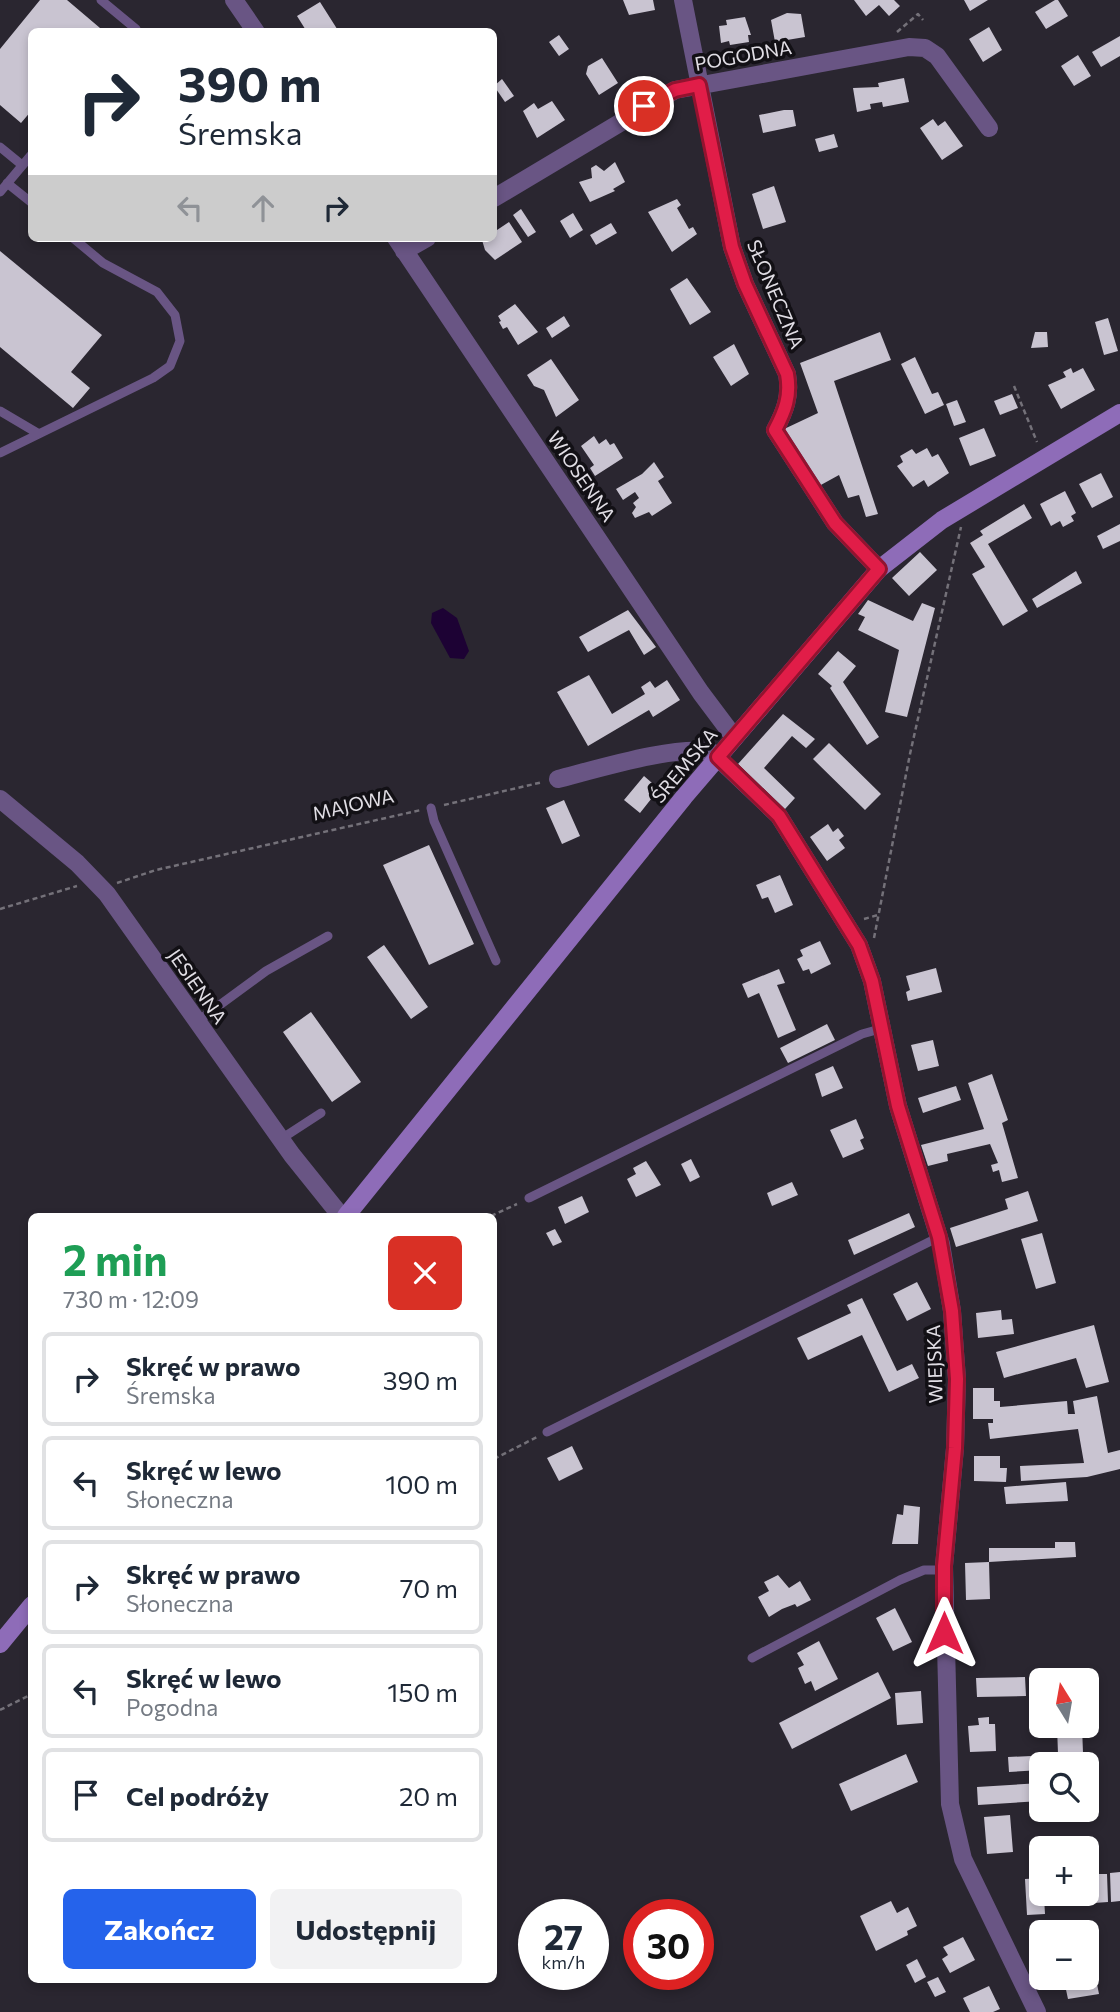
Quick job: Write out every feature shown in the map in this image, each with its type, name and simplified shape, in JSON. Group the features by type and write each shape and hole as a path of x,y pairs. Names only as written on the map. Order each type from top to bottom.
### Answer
{"main road":[{"name":"ŚREMSKA","path":"346,1213 734,737 879,569 916,537 954,512 1120,413"},
{"path":"0,1644 28,1610"}],"street":[{"path":"234,0 253,28"},
{"name":"SŁONECZNA","path":"683,0 732,247 745,284 787,374 790,388 788,402 775,430 835,523 879,569"},
{"name":"POGODNA","path":"497,196 658,98 699,85 909,47 925,48 943,63 989,128"},
{"name":"WIOSENNA","path":"400,244 722,724 734,737"},
{"path":"558,779 674,752 704,750 718,757"},
{"name":"WIEJSKA","path":"718,757 779,816 848,925 865,959 898,1106 939,1237 952,1311 957,1379 956,1435 944,1570 945,1698 953,1823 963,1858 1037,2012"},
{"name":"JESIENNA","path":"0,799 98,883 281,1139 342,1213"}],"lane":[{"path":"101,0 135,28"},
{"path":"0,147 22,165"},
{"path":"0,192 28,158"},
{"path":"7,183 28,200"},
{"path":"0,453 153,378 170,366 180,341 175,315 157,292 103,263 78,242"},
{"path":"0,411 38,434"},
{"path":"431,807 434,821 496,961"},
{"path":"198,1021 266,971 328,936"},
{"path":"529,1198 801,1064 880,1029"},
{"path":"281,1139 321,1113"},
{"path":"547,1432 939,1237"},
{"path":"752,1658 900,1580 924,1570 944,1570"}],"path":[{"path":"1014,386 1045,458"},
{"path":"865,959 873,941 910,754 960,538 961,525 954,512"},
{"name":"MAJOWA","path":"0,909 84,883 112,885 156,870 558,779"},
{"path":"497,1214 529,1198"},
{"path":"497,1457 547,1432"},
{"path":"0,1710 28,1696"}],"shaded area":[{"path":"443,608 457,618 469,651 464,659 450,658 431,623 432,613"}],"building":[{"path":"40,0 67,0 100,28 28,28 28,115 21,123 0,105 0,49"},
{"path":"623,0 653,0 655,10 629,15"},
{"path":"854,0 894,0 900,6 889,16 879,5 866,16"},
{"path":"964,0 988,0 970,11"},
{"path":"1058,0 1068,16 1046,29 1035,12"},
{"path":"320,2 336,28 304,28 297,16"},
{"path":"787,13 801,14 805,37 775,42 771,20"},
{"path":"745,17 751,35 748,35 749,42 730,45 729,41 721,43 719,26 727,25 726,20"},
{"path":"989,27 1002,50 983,62 969,39"},
{"path":"559,35 569,49 559,56 549,42"},
{"path":"1120,36 1120,56 1101,67 1092,52"},
{"path":"1078,55 1091,76 1074,86 1061,66"},
{"path":"602,58 618,83 599,95 586,74 588,66"},
{"path":"904,78 909,102 883,107 882,102 870,104 871,109 857,112 853,88 879,87 878,83"},
{"path":"502,79 514,96 505,102 497,90 497,83"},
{"path":"552,101 565,120 537,138 523,111 534,103 538,109"},
{"path":"793,110 796,126 763,133 759,115"},
{"path":"933,119 938,126 945,121 963,146 942,160 920,128"},
{"path":"834,134 838,147 819,152 815,139"},
{"path":"615,162 625,182 613,189 615,191 590,202 579,182 592,178 591,168 596,165 604,171"},
{"path":"774,186 786,222 763,229 752,194"},
{"path":"677,199 681,205 677,208 689,229 693,227 697,234 672,252 648,212"},
{"path":"521,209 536,232 528,237 513,215"},
{"path":"573,213 583,230 570,238 560,221"},
{"path":"509,222 522,242 495,260 485,250 483,242 497,242 497,230"},
{"path":"611,223 617,233 596,245 590,235"},
{"path":"0,251 102,335 71,372 90,388 73,408 0,347"},
{"path":"687,278 711,312 690,325 670,289"},
{"path":"515,304 538,332 518,345 507,327 503,329 498,316"},
{"path":"564,316 570,326 552,338 546,328"},
{"path":"1108,318 1118,351 1104,355 1095,322"},
{"path":"880,332 891,360 834,381 878,514 866,517 859,495 848,498 839,475 819,486 782,430 818,413 800,363"},
{"path":"1035,332 1047,332 1048,347 1031,348"},
{"path":"734,344 749,374 731,386 713,357"},
{"path":"915,357 932,394 938,392 944,405 925,414 901,364"},
{"path":"551,359 579,400 556,417 544,390 534,386 527,375"},
{"path":"1071,368 1073,373 1083,368 1095,390 1061,409 1048,385 1066,377 1063,372"},
{"path":"1012,394 1018,408 1000,415 994,401"},
{"path":"957,400 966,422 954,426 946,404"},
{"path":"984,428 996,456 970,466 959,438"},
{"path":"594,436 599,444 606,439 610,445 614,443 623,458 595,476 590,468 594,465 581,446"},
{"path":"927,448 932,457 938,454 949,473 928,487 924,480 913,487 897,466 903,462 900,456 912,449 916,454"},
{"path":"654,462 664,477 658,481 672,503 652,516 649,512 635,518 632,513 636,507 633,503 639,498 635,492 623,500 616,489 642,474"},
{"path":"1101,473 1113,497 1092,508 1079,484"},
{"path":"1065,491 1076,513 1071,516 1074,521 1063,527 1060,521 1051,526 1040,504"},
{"path":"1024,504 1032,518 988,544 1028,611 1003,626 972,574 985,567 970,543 983,535 980,531"},
{"path":"1120,524 1120,541 1103,549 1097,536"},
{"path":"920,552 937,570 909,596 892,578"},
{"path":"1076,571 1082,583 1037,608 1032,599"},
{"path":"868,600 913,621 922,603 935,608 907,717 885,712 899,650 858,630 865,617 858,614"},
{"path":"628,610 656,647 644,655 629,630 588,652 579,637"},
{"path":"838,651 856,666 843,682 879,737 867,745 830,688 832,686 818,674"},
{"path":"589,675 612,714 645,694 641,687 650,681 655,688 667,680 680,700 653,717 649,710 588,746 557,692"},
{"path":"783,714 815,739 806,748 792,736 764,768 795,798 785,809 738,764"},
{"path":"829,743 881,794 865,810 813,759"},
{"path":"644,776 659,789 640,813 624,800"},
{"path":"564,800 580,836 562,844 546,808"},
{"path":"828,824 833,832 838,828 844,836 839,840 845,848 827,861 810,837"},
{"path":"429,845 474,944 429,965 383,865"},
{"path":"780,875 793,905 775,913 768,897 762,899 756,885"},
{"path":"820,941 831,964 811,974 809,969 803,971 797,959 803,956 800,950"},
{"path":"384,945 428,1007 411,1019 367,957"},
{"path":"936,968 942,992 908,1001 906,992 910,990 906,976"},
{"path":"779,969 785,983 777,985 796,1030 778,1038 759,993 748,998 742,984"},
{"path":"311,1012 361,1082 332,1102 283,1032"},
{"path":"827,1024 835,1040 788,1063 780,1048"},
{"path":"933,1040 939,1066 918,1071 911,1045"},
{"path":"833,1066 843,1088 822,1097 815,1074"},
{"path":"992,1074 1008,1120 1002,1123 1018,1178 1002,1182 999,1170 993,1172 991,1165 998,1163 990,1144 947,1154 948,1161 928,1166 921,1145 984,1129 968,1083"},
{"path":"956,1086 961,1100 923,1113 918,1098"},
{"path":"856,1119 864,1138 860,1140 864,1149 843,1158 830,1130"},
{"path":"691,1159 700,1177 690,1182 681,1164"},
{"path":"646,1161 661,1185 636,1197 627,1179 636,1174 633,1168"},
{"path":"792,1182 798,1195 772,1206 767,1193"},
{"path":"1028,1191 1038,1221 956,1247 950,1228 1008,1209 1005,1199"},
{"path":"582,1196 589,1212 565,1224 558,1207"},
{"path":"909,1213 915,1227 854,1255 848,1240"},
{"path":"555,1229 562,1242 553,1246 546,1233"},
{"path":"1042,1233 1056,1283 1036,1289 1021,1239"},
{"path":"917,1282 931,1309 907,1321 893,1294"},
{"path":"862,1298 897,1371 912,1364 919,1378 889,1392 862,1335 808,1360 797,1338 851,1313 847,1305"},
{"path":"1001,1310 1002,1320 1012,1319 1014,1334 978,1338 976,1313"},
{"path":"1094,1325 1109,1382 1086,1388 1076,1358 1004,1378 996,1352"},
{"path":"973,1388 994,1388 994,1401 1000,1401 1000,1407 1067,1401 1068,1414 1075,1414 1073,1401 1097,1396 1108,1453 1120,1450 1120,1469 1087,1477 1021,1481 1020,1466 1084,1463 1078,1429 990,1439 988,1423 993,1423 993,1419 973,1419"},
{"path":"572,1446 583,1469 559,1481 547,1458"},
{"path":"974,1456 1000,1456 1000,1468 1007,1468 1006,1482 974,1481"},
{"path":"1066,1482 1068,1501 1006,1504 1004,1487"},
{"path":"904,1505 920,1507 918,1544 892,1544 897,1514 903,1515"},
{"path":"1055,1542 1075,1542 1076,1557 989,1562 989,1548 1055,1548"},
{"path":"989,1562 990,1599 966,1600 965,1563"},
{"path":"778,1575 789,1588 800,1581 811,1600 797,1607 795,1604 782,1609 769,1617 758,1597 769,1591 764,1582"},
{"path":"895,1608 912,1642 893,1651 876,1618"},
{"path":"819,1641 838,1679 815,1691 811,1681 805,1684 798,1668 804,1665 797,1653"},
{"path":"878,1672 891,1698 792,1749 779,1723"},
{"path":"1025,1677 1026,1696 977,1697 976,1678"},
{"path":"921,1691 923,1723 897,1725 895,1693"},
{"path":"989,1717 989,1724 995,1724 996,1751 970,1752 968,1726 979,1725 978,1718"},
{"path":"1057,1738 1082,1738 1083,1752 1058,1752"},
{"path":"906,1754 918,1782 851,1811 839,1784"},
{"path":"1029,1756 1029,1771 1009,1772 1008,1757"},
{"path":"1029,1784 1029,1802 978,1805 977,1787"},
{"path":"1010,1815 1013,1852 987,1854 984,1817"},
{"path":"1120,1872 1120,1901 1111,1902 1110,1873"},
{"path":"1099,1874 1107,1874 1108,1902 1099,1903"},
{"path":"1025,1879 1029,1879 1029,1906 1045,1906 1045,1914 1027,1915"},
{"path":"891,1901 897,1913 908,1907 917,1926 907,1931 908,1935 876,1951 860,1916"},
{"path":"963,1937 975,1960 950,1973 942,1959 948,1955 943,1947"},
{"path":"917,1959 926,1977 915,1983 906,1965"},
{"path":"938,1977 946,1992 935,1997 927,1982"},
{"path":"989,1986 1000,2009 993,2012 970,2012 963,1998"},
{"path":"1066,1990 1098,1990 1099,1994 1068,1999"}],"route":[{"path":"644,106 675,90 699,85 732,247 745,284 787,374 790,388 788,402 775,430 835,523 853,546 879,569 718,757 779,816 859,945 872,981 882,1040 898,1106 939,1237 955,1334 957,1379 955,1448 944,1566 944,1633"}]}
